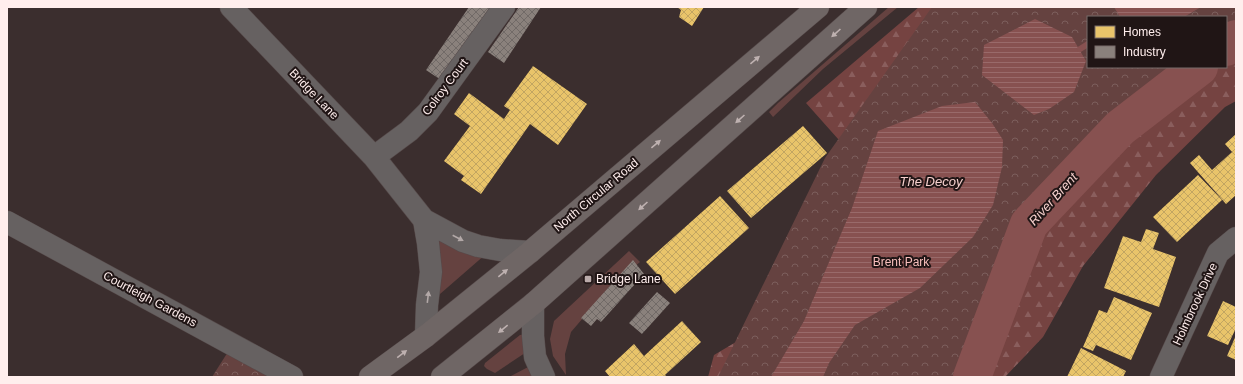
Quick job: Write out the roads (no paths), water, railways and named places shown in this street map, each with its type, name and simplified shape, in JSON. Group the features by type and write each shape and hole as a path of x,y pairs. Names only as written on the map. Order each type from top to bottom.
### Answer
{"highway":[{"name":"North Circular Road","path":"370,377 426,336 530,252 818,7"},
{"path":"442,377 533,304 866,7"}],"street":[{"name":"Colroy Court","path":"374,157 409,130 428,112 504,7"},
{"name":"Bridge Lane","path":"239,9 374,157 424,220 478,246 500,250 530,252"},
{"name":"Bridge Lane","path":"424,220 428,243 430,272 426,336"},
{"name":"Courtleigh Gardens","path":"7,222 292,377"},
{"name":"Holmbrook Drive","path":"1161,377 1236,238"},
{"path":"533,304 533,336 535,357 544,377"},
{"path":"442,377 447,377"}],"water":[{"path":"1114,7 1201,7 1186,16 1119,16"},
{"path":"1035,19 1072,37 1086,61 1074,92 1049,109 1034,115 982,75 984,45"},
{"name":"The Decoy","path":"975,102 992,123 1003,140 1002,167 993,205 973,237 920,288 855,325 829,363 823,377 771,377 804,321 852,208 878,131 942,106"}],"waterway":[{"name":"River Brent","path":"1227,46 1236,39"},
{"path":"1080,49 1087,45"},
{"name":"River Brent","path":"972,377 1029,224 1120,128 1198,68"}],"place":[{"name":"Bridge Lane","path":"588,279"}],"park label":[{"name":"Brent Park","path":"901,262"}]}
